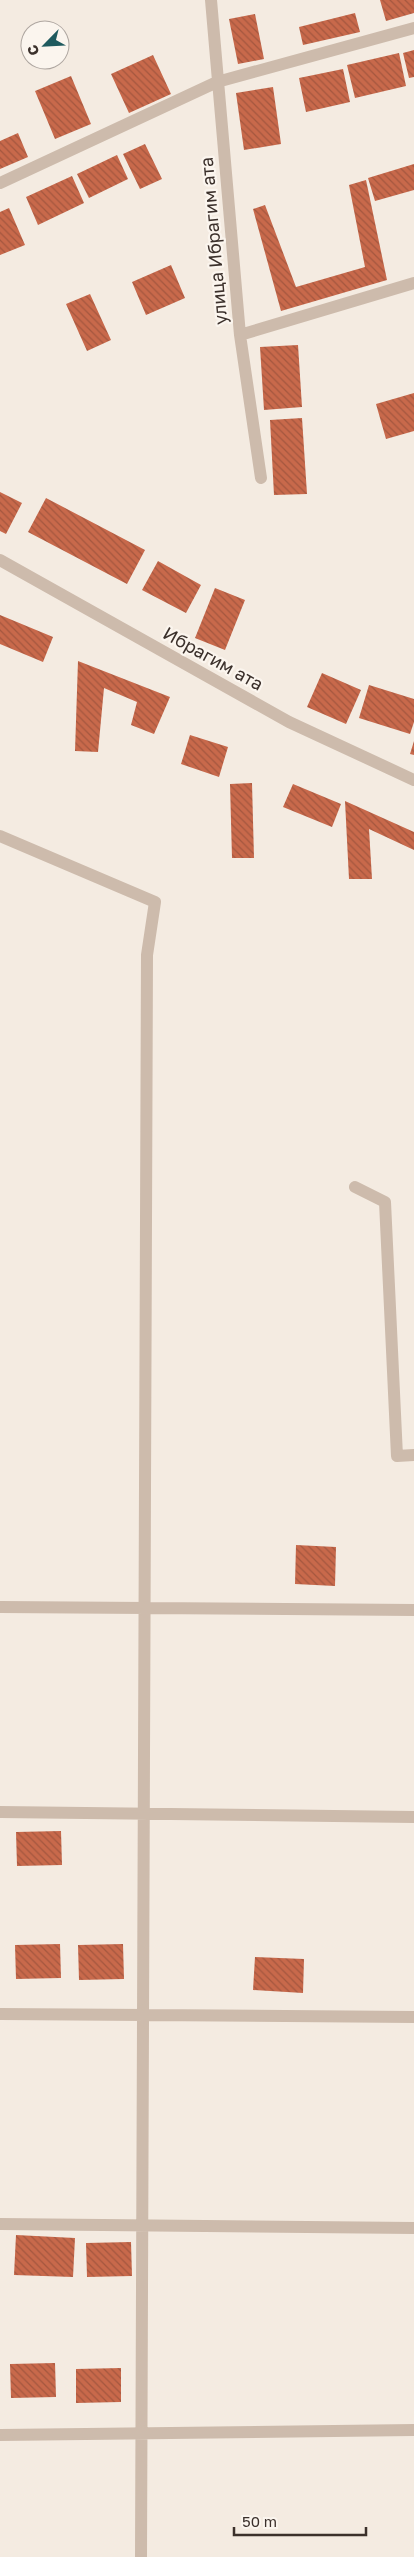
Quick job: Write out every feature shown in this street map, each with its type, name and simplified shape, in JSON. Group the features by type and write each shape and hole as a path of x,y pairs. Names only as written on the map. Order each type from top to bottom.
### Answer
{"street":[{"name":"улица Ибрагим ата","path":"211,0 216,82 240,335 261,478"},
{"path":"0,183 216,82 414,28"},
{"path":"240,335 414,283"},
{"name":"Ибрагим ата","path":"0,560 289,722 414,780"},
{"path":"0,836 155,902 147,955 141,2557"},
{"path":"355,1187 385,1202 397,1456 414,1455"},
{"path":"0,1607 414,1610"},
{"path":"0,1812 414,1817"},
{"path":"0,2014 414,2017"},
{"path":"0,2224 414,2228"},
{"path":"0,2435 414,2430"}],"building":[{"path":"380,0 414,0 414,13 386,21"},
{"path":"355,13 360,32 303,45 299,27"},
{"path":"255,14 264,59 238,64 229,19"},
{"path":"414,50 414,77 409,78 403,53"},
{"path":"399,53 406,86 355,98 347,65"},
{"path":"153,55 171,94 129,113 111,74"},
{"path":"343,69 350,102 306,112 299,78"},
{"path":"71,76 91,124 55,139 35,91"},
{"path":"273,87 281,144 244,150 236,93"},
{"path":"18,133 28,157 0,169 0,141"},
{"path":"145,144 162,179 140,189 123,154"},
{"path":"117,155 128,179 89,198 77,174"},
{"path":"414,164 414,190 375,201 368,178"},
{"path":"72,176 84,203 38,225 26,197"},
{"path":"366,180 387,280 281,311 253,209 265,205 296,287 365,267 349,185"},
{"path":"9,208 25,245 0,255 0,212"},
{"path":"171,265 185,298 146,315 132,282"},
{"path":"90,294 111,340 87,351 66,304"},
{"path":"298,345 302,407 264,410 260,347"},
{"path":"414,393 414,431 386,439 376,404"},
{"path":"302,418 307,494 274,495 270,420"},
{"path":"0,492 22,503 6,534 0,531"},
{"path":"46,498 145,550 127,584 28,532"},
{"path":"158,561 201,585 186,613 142,590"},
{"path":"215,588 245,600 225,650 195,638"},
{"path":"0,615 53,637 43,662 0,644"},
{"path":"78,661 170,697 154,734 131,725 137,702 104,688 98,752 75,751"},
{"path":"322,673 361,690 346,724 307,707"},
{"path":"369,685 414,699 414,722 410,734 359,718"},
{"path":"190,735 228,747 219,777 181,764"},
{"path":"414,741 414,755 410,754"},
{"path":"252,783 254,858 232,858 230,784"},
{"path":"293,784 341,804 332,827 283,807"},
{"path":"345,801 414,832 414,850 369,829 372,879 349,879"},
{"path":"296,1545 336,1547 335,1586 295,1584"},
{"path":"61,1831 62,1865 17,1866 16,1832"},
{"path":"60,1944 61,1978 16,1979 15,1945"},
{"path":"123,1944 124,1979 79,1980 78,1945"},
{"path":"255,1957 304,1959 303,1993 253,1990"},
{"path":"16,2235 75,2238 73,2277 14,2275"},
{"path":"131,2242 132,2276 87,2277 86,2243"},
{"path":"55,2363 56,2397 11,2398 10,2364"},
{"path":"121,2368 121,2402 76,2403 76,2369"}]}
